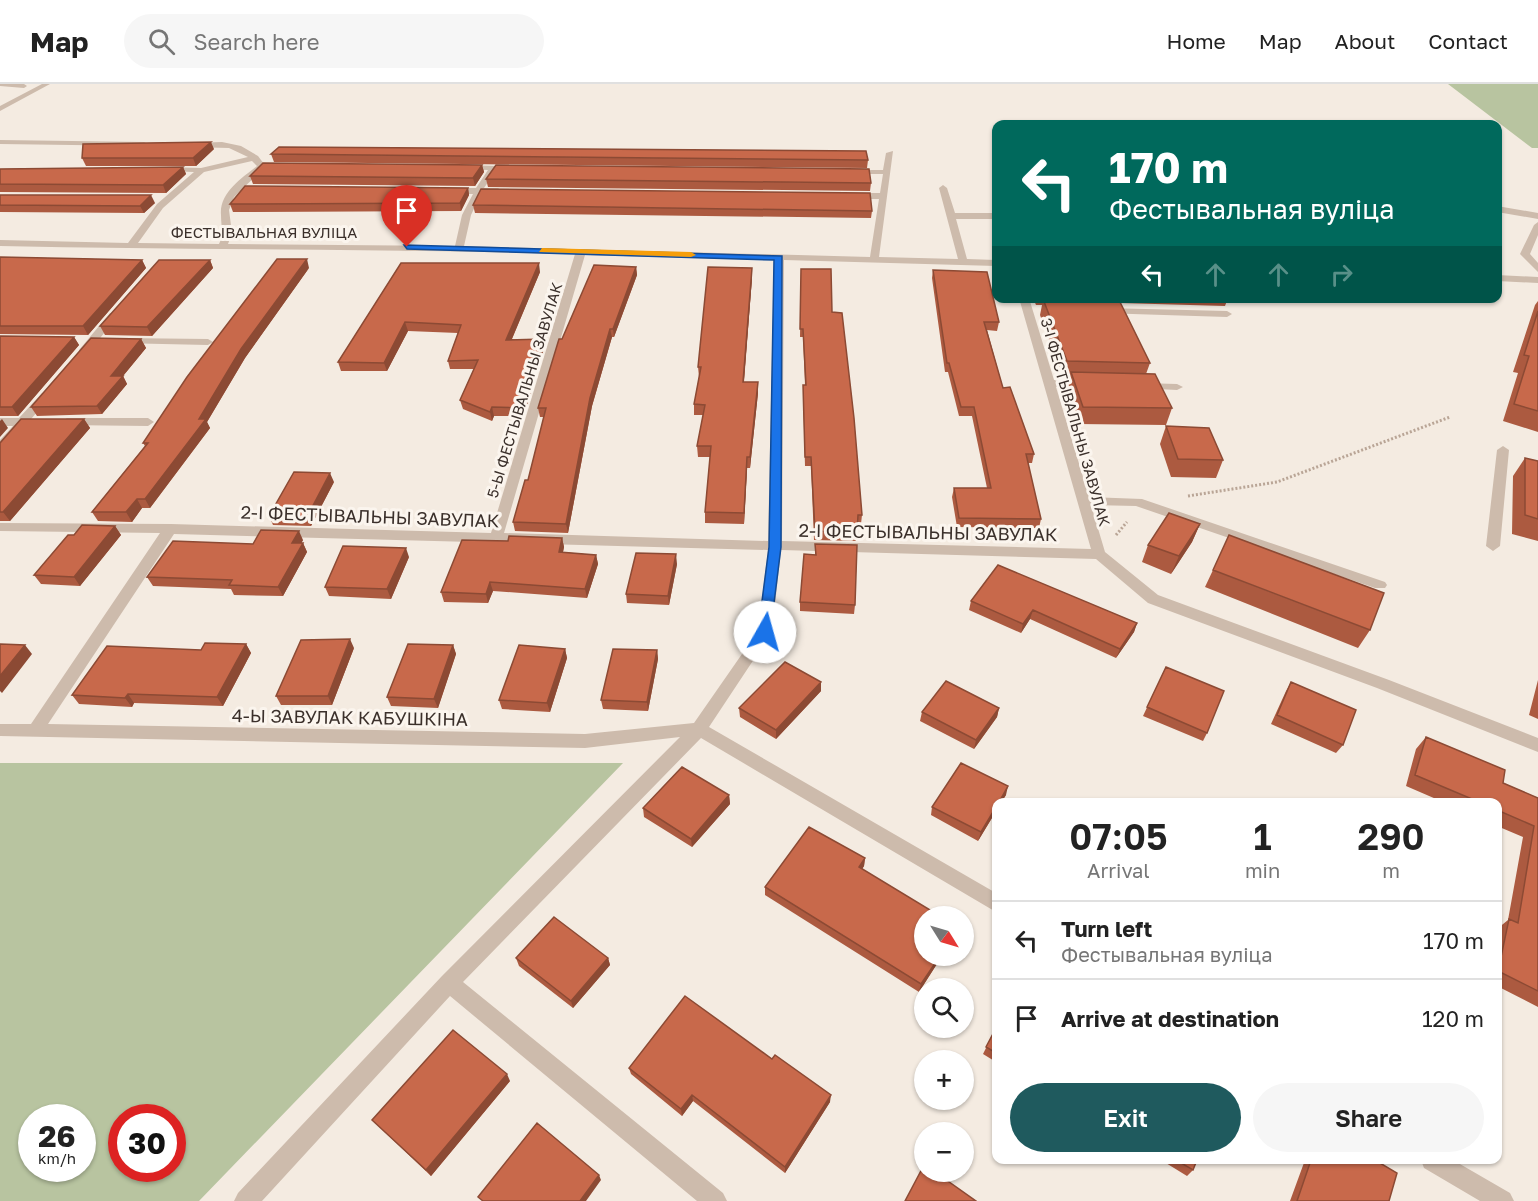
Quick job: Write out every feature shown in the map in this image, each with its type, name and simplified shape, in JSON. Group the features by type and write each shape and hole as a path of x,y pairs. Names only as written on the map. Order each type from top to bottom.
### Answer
{"street":[{"path":"0,84 25,85"},
{"path":"0,109 47,84"},
{"path":"8,94 25,85"},
{"path":"0,142 159,144"},
{"path":"183,144 234,145 247,150 262,166"},
{"path":"874,260 890,153"},
{"path":"154,169 201,170 255,158"},
{"path":"222,247 228,237 225,208 237,188 262,166 285,166"},
{"path":"459,167 506,168"},
{"path":"459,248 462,222 478,191 494,168"},
{"path":"131,246 170,198 201,170"},
{"path":"839,172 887,172"},
{"path":"237,188 248,189"},
{"path":"943,188 963,262"},
{"path":"444,191 514,191"},
{"path":"848,196 883,196"},
{"path":"158,198 170,198"},
{"path":"1502,210 1538,216"},
{"path":"951,216 992,216"},
{"path":"1538,225 1525,254 1538,269"},
{"name":"ФЕСТЫВАЛЬНАЯ ВУЛІЦА","path":"0,243 131,246 169,251 222,247 459,248 992,263"},
{"name":"5-Ы ФЕСТЫВАЛЬНЫ ЗАВУЛАК","path":"496,537 581,252"},
{"path":"246,1201 449,983 699,729 765,632 775,547 779,257"},
{"path":"1502,278 1538,280"},
{"name":"3-І ФЕСТЫВАЛЬНЫ ЗАВУЛАК","path":"1030,306 1049,383 1099,554"},
{"path":"77,359 86,341 121,307"},
{"path":"1097,311 1227,314"},
{"path":"86,341 208,342"},
{"path":"1049,383 1095,384"},
{"path":"1130,385 1177,387"},
{"path":"0,448 53,386"},
{"path":"0,422 147,422"},
{"path":"1492,546 1503,450"},
{"path":"1083,501 1143,504 1380,585"},
{"name":"2-І ФЕСТЫВАЛЬНЫ ЗАВУЛАК","path":"0,527 171,528 775,547 1099,554"},
{"path":"35,731 171,528"},
{"path":"1099,554 1153,599 1383,684 1538,745"},
{"path":"699,729 992,901"},
{"name":"4-Ы ЗАВУЛАК КАБУШКІНА","path":"0,730 585,741 699,729"},
{"path":"449,983 715,1201"},
{"path":"1439,1164 1502,1201"}],"path":[{"path":"1187,496 1277,482 1450,417"},
{"path":"1099,554 1143,504"}],"green space":[{"path":"1448,84 1538,84 1538,148 1532,148 1502,125 1502,120 1495,120"},
{"path":"0,763 623,763 199,1201 0,1201"}],"building":[{"path":"211,142 193,158 82,158 83,144"},
{"path":"279,147 866,151 868,160 271,154"},
{"path":"263,163 482,165 473,178 250,176"},
{"path":"496,165 869,169 871,183 486,179"},
{"path":"183,167 163,185 0,184 0,169"},
{"path":"245,186 468,188 460,203 230,204"},
{"path":"481,189 870,193 872,211 473,205"},
{"path":"0,195 151,195 140,206 0,205"},
{"path":"0,257 142,260 83,326 0,326"},
{"path":"277,259 307,259 241,349 199,419 206,419 145,499 137,499 126,512 92,512 148,443 143,443 187,377"},
{"path":"159,260 210,260 147,327 100,326"},
{"path":"401,263 539,263 506,340 543,339 522,408 492,407 490,412 460,400 478,360 448,361 461,325 405,322 384,363 338,362"},
{"path":"594,265 636,267 613,329 610,329 590,398 566,524 513,522 525,480 528,480 546,408 538,408 559,339 562,339"},
{"path":"708,267 752,268 743,382 758,382 750,457 747,457 744,513 705,512 711,446 697,446 705,405 694,404 701,367 698,367"},
{"path":"801,269 831,269 832,312 842,313 862,515 858,515 857,532 815,531 811,457 805,457 803,385 806,385 803,329 800,329"},
{"path":"933,270 987,272 992,303 994,303 999,322 984,322 1003,388 1010,387 1034,454 1026,454 1041,519 959,518 954,488 991,488 974,407 961,407 949,363 947,363"},
{"path":"1045,303 1120,303 1150,363 1067,361"},
{"path":"1538,311 1538,411 1514,404 1529,356 1524,355"},
{"path":"0,336 74,337 12,407 0,407"},
{"path":"91,338 141,339 111,376 123,376 97,406 31,407"},
{"path":"1071,372 1155,374 1172,408 1083,407"},
{"path":"21,419 84,419 3,512 0,512 0,443"},
{"path":"1166,426 1209,428 1223,460 1178,459"},
{"path":"1525,458 1538,461 1538,519 1525,515"},
{"path":"294,472 330,473 307,517 269,516"},
{"path":"1169,513 1200,524 1179,556 1148,545"},
{"path":"82,525 115,526 74,577 34,575 68,535 74,535"},
{"path":"261,530 299,531 292,543 303,543 278,587 229,585 232,580 147,577 173,541 253,544"},
{"path":"1229,535 1384,593 1370,630 1213,570"},
{"path":"509,536 562,538 559,552 596,555 585,589 490,582 486,594 441,592 462,540 508,541"},
{"path":"815,544 857,545 855,605 800,602 804,554 816,555"},
{"path":"343,546 406,548 387,589 325,587"},
{"path":"636,553 676,554 668,596 626,594"},
{"path":"998,565 1137,623 1120,649 1033,610 1023,624 971,601"},
{"path":"350,639 328,696 276,696 301,640"},
{"path":"205,643 246,644 217,697 128,694 125,698 72,695 107,646 201,650"},
{"path":"0,644 25,645 0,676"},
{"path":"408,644 453,645 434,699 387,697"},
{"path":"519,645 565,649 547,703 499,700"},
{"path":"613,649 657,650 647,702 601,700"},
{"path":"785,662 821,682 776,730 739,708"},
{"path":"1166,667 1224,691 1207,733 1147,707"},
{"path":"946,681 999,708 976,740 922,712"},
{"path":"1291,682 1356,710 1343,745 1277,715"},
{"path":"1426,737 1505,770 1503,783 1538,798 1538,991 1502,973 1502,952 1509,919 1518,923 1534,826 1502,812 1502,798 1470,798 1415,775"},
{"path":"961,763 1008,786 1001,798 992,798 992,814 981,832 932,807"},
{"path":"682,767 729,795 691,839 643,808"},
{"path":"809,827 865,858 859,867 923,906 914,906 914,966 933,966 925,978 914,980 765,887"},
{"path":"554,917 608,958 571,1001 516,958"},
{"path":"685,996 772,1059 775,1055 831,1095 785,1167 692,1095 681,1109 629,1068"},
{"path":"453,1030 507,1074 426,1170 372,1120"},
{"path":"992,1036 992,1051 986,1047"},
{"path":"537,1123 599,1175 580,1201 483,1201 478,1197"},
{"path":"1183,1164 1195,1164 1193,1170"},
{"path":"1310,1164 1382,1164 1397,1173 1389,1201 1297,1201"},
{"path":"915,1182 949,1182 976,1201 905,1201"}],"slow traffic":[{"path":"542,250 691,255"}],"route":[{"path":"407,247 779,257 775,547 765,632"}]}
